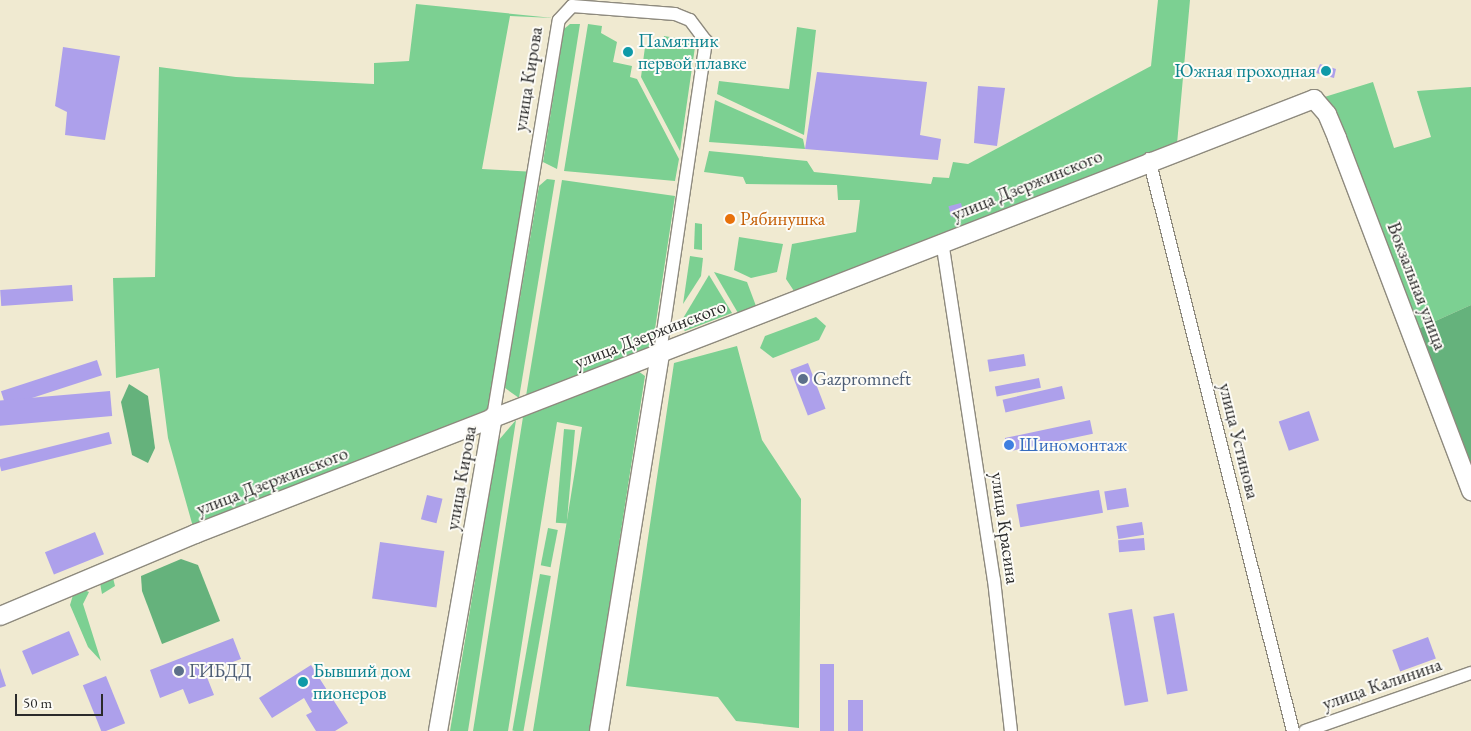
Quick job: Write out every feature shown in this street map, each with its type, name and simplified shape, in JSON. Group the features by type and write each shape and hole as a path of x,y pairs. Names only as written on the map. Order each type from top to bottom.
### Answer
{"street":[{"name":"улица Кирова","path":"438,731 493,417 558,24 572,6 675,14 690,20 706,41 660,353 599,731"},
{"name":"улица Дзержинского","path":"0,616 493,417 660,353 1149,159 1318,99"},
{"name":"Вокзальная улица","path":"1318,99 1471,491"},
{"name":"улица Устинова","path":"1149,159 1293,731"},
{"name":"улица Красина","path":"942,241 994,580 1010,731"},
{"name":"улица Калинина","path":"1305,731 1471,673"}],"green space":[{"path":"1158,0 1190,0 1177,144 794,291 786,279 792,244 856,232 860,200 838,200 837,185 746,184 743,177 704,172 709,151 807,161 814,172 931,184 933,177 949,178 953,162 968,164 1151,66"},
{"path":"416,4 553,18 510,16 482,169 536,172 493,417 195,534 168,438 159,368 116,378 113,278 155,277 159,67 236,77 374,84 374,63 409,61"},
{"path":"570,24 580,24 557,169 543,162 564,29"},
{"path":"588,24 602,26 601,33 617,42 613,62 632,66 630,77 637,79 679,159 675,181 564,171"},
{"path":"797,27 816,30 804,135 717,94 719,81 789,89"},
{"path":"664,36 688,40 695,47 680,151 641,77 645,47 663,42"},
{"path":"1373,82 1394,148 1431,137 1417,91 1471,87 1471,305 1411,332 1318,99"},
{"path":"715,100 803,139 805,149 709,142"},
{"path":"547,179 555,180 519,398 505,388 506,380 539,186"},
{"path":"562,180 675,196 652,349 526,396"},
{"path":"695,223 702,224 702,250 694,249"},
{"path":"739,237 783,244 777,272 751,278 734,270"},
{"path":"690,256 703,258 701,276 683,304"},
{"path":"714,272 747,282 756,306 738,313"},
{"path":"709,275 732,313 685,331 679,325"},
{"path":"1471,305 1471,491 1411,332"},
{"path":"816,317 826,326 819,340 773,358 760,348 765,336"},
{"path":"737,346 762,440 801,499 799,728 736,721 718,697 626,686 674,363"},
{"path":"638,371 645,376 590,731 533,731 582,427 557,422 508,731 473,731 523,417"},
{"path":"129,384 148,396 155,448 148,463 132,455 121,402"},
{"path":"516,420 468,731 450,731 498,441"},
{"path":"564,429 575,430 567,524 556,523"},
{"path":"548,528 558,530 551,567 541,565"},
{"path":"181,559 198,565 220,621 162,644 142,591 141,576"},
{"path":"540,574 551,576 523,731 512,731"},
{"path":"113,578 115,586 102,594 100,583"},
{"path":"84,590 89,592 83,604 101,661 88,647 70,605 73,595"}],"building":[{"path":"63,47 120,56 105,140 65,135 67,112 55,106"},
{"name":"Южная проходная","path":"1320,64 1336,69 1334,78 1316,73"},
{"path":"817,72 927,82 920,135 941,139 938,160 805,149"},
{"path":"978,86 1005,88 997,146 974,143"},
{"path":"961,203 964,214 951,217 948,206"},
{"path":"72,285 73,301 1,306 0,290"},
{"path":"1024,354 1026,366 989,372 987,360"},
{"path":"97,360 102,375 6,406 1,391"},
{"path":"808,363 826,409 808,416 790,370"},
{"path":"1039,378 1041,388 997,396 995,387"},
{"path":"1062,386 1065,399 1005,412 1003,400"},
{"path":"110,391 112,416 0,426 0,401"},
{"path":"1309,411 1319,440 1289,451 1279,421"},
{"path":"1090,420 1093,434 1008,452 1005,438"},
{"path":"109,432 112,444 1,471 0,459"},
{"path":"1126,488 1129,507 1107,510 1104,491"},
{"path":"1099,490 1103,513 1020,527 1016,505"},
{"path":"427,495 443,499 436,523 421,519"},
{"path":"1142,522 1144,535 1118,539 1116,526"},
{"path":"95,532 104,554 54,574 45,552"},
{"path":"1144,538 1145,550 1119,552 1118,540"},
{"path":"380,542 444,551 436,607 372,598"},
{"path":"1132,609 1148,702 1125,706 1108,613"},
{"path":"1174,613 1188,691 1167,694 1153,617"},
{"path":"69,631 79,655 32,675 22,651"},
{"path":"1428,637 1436,659 1400,672 1392,650"},
{"name":"ГИБДД","path":"233,638 241,659 205,672 214,695 189,704 183,689 160,698 150,670"},
{"path":"820,664 834,664 834,731 820,731"},
{"name":"Бывший дом пионеров","path":"311,665 348,723 335,731 316,731 306,715 312,712 304,698 272,718 259,698"},
{"path":"0,668 6,686 0,688"},
{"path":"106,676 125,723 101,731 83,685"},
{"path":"848,700 863,700 863,731 848,731"}],"place":[{"name":"Памятник первой плавке","path":"628,52"},
{"name":"Южная проходная","path":"1326,71"},
{"name":"Рябинушка","path":"730,219"},
{"name":"Gazpromneft","path":"803,379"},
{"name":"Шиномонтаж","path":"1009,445"},
{"name":"ГИБДД","path":"179,671"},
{"name":"Бывший дом пионеров","path":"303,682"}]}
